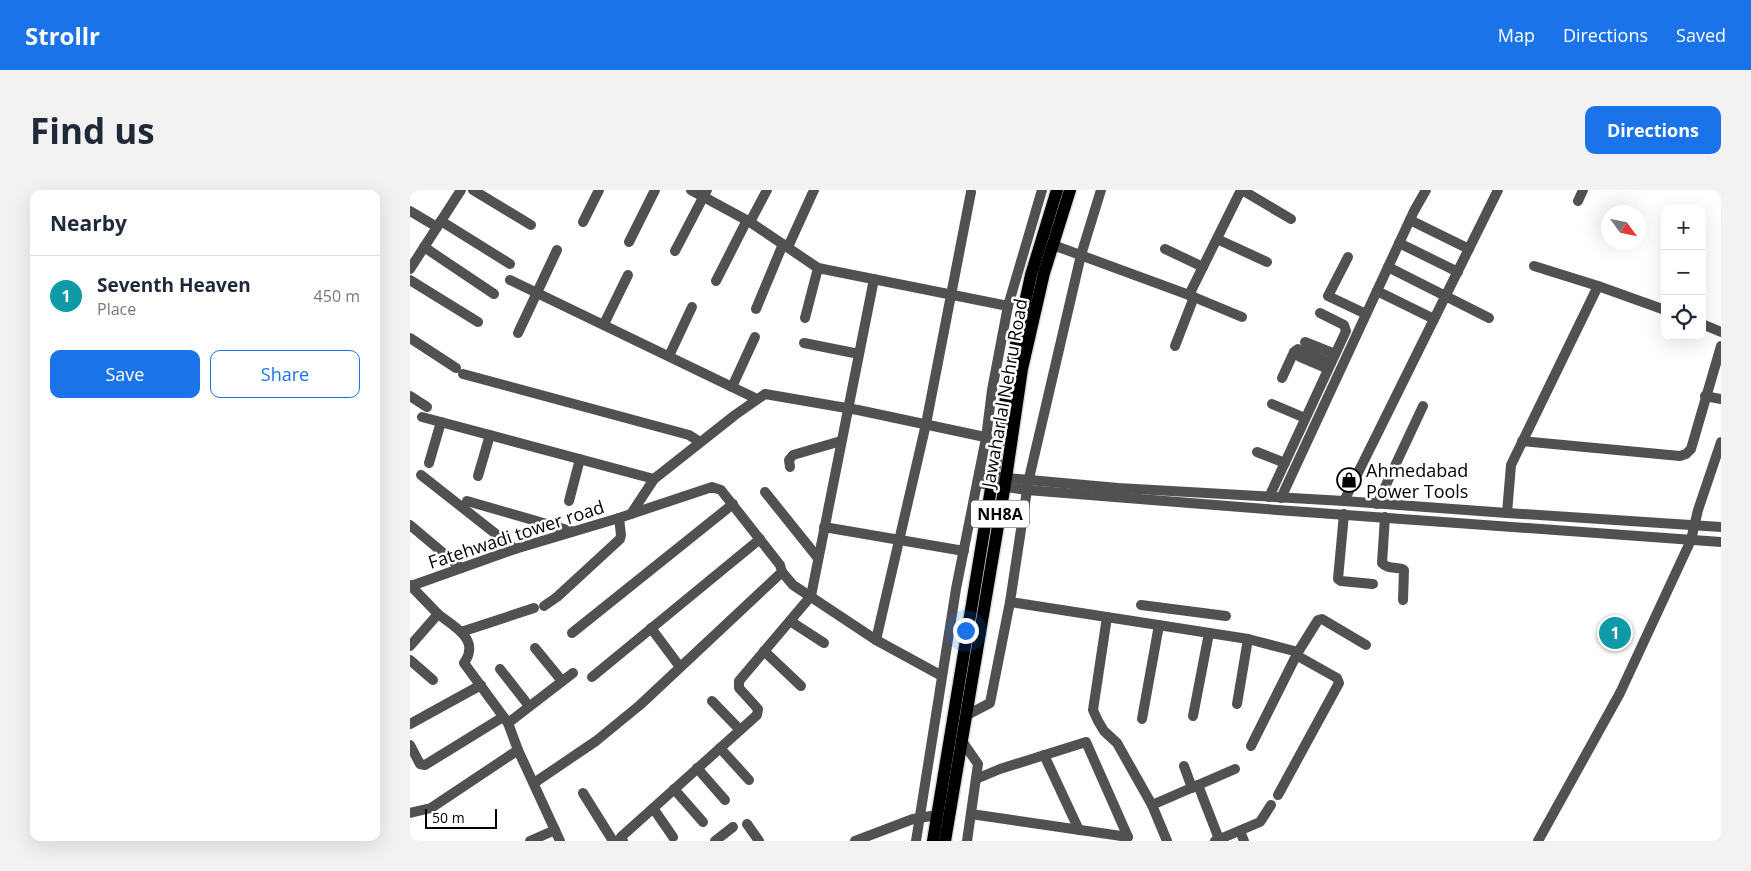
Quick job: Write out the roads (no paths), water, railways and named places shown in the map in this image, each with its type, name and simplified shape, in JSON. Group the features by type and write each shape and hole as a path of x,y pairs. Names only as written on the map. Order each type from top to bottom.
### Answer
{"main road":[{"name":"Jawaharlal Nehru Road","path":"933,841 1011,368 1031,275 1057,190"},
{"name":"Jawaharlal Nehru Road","path":"945,841 1006,483 1022,368 1044,273 1070,190"}],"street":[{"path":"473,190 531,225"},
{"path":"583,222 599,190"},
{"path":"629,242 655,190"},
{"path":"690,190 705,193 818,268 1008,306"},
{"path":"716,281 767,190"},
{"path":"756,309 785,245 814,190"},
{"path":"916,841 942,676 986,438 992,390 1008,306 1042,190"},
{"path":"967,715 990,703 1010,602 1028,485 1081,255 1101,190"},
{"path":"1175,346 1203,267 1242,190 1291,219"},
{"path":"1281,498 1399,243 1426,190"},
{"path":"1344,501 1498,190"},
{"path":"1578,201 1583,190"},
{"path":"411,265 439,224 456,191"},
{"path":"876,640 926,424 971,192"},
{"path":"675,251 705,193"},
{"path":"410,210 510,264"},
{"path":"1410,220 1469,249"},
{"path":"1217,239 1267,262"},
{"path":"1399,243 1458,272"},
{"path":"1053,245 1192,296 1242,317"},
{"path":"424,247 494,294"},
{"path":"1165,249 1203,267"},
{"path":"518,333 557,250"},
{"path":"1348,257 1328,296 1366,314"},
{"path":"1534,266 1661,309"},
{"path":"1388,267 1489,318"},
{"path":"805,318 818,268"},
{"path":"604,324 628,275"},
{"path":"584,793 618,840 759,712 738,685 741,678 811,596 874,279"},
{"path":"410,280 478,322"},
{"path":"510,280 757,399"},
{"path":"1507,514 1511,465 1598,286"},
{"path":"1377,291 1434,319"},
{"path":"669,356 692,307"},
{"path":"1269,497 1346,331 1344,325 1320,313"},
{"path":"1706,326 1721,332"},
{"path":"410,338 460,371 689,435 700,442"},
{"path":"732,387 755,338"},
{"path":"1305,342 1331,362"},
{"path":"804,343 859,354"},
{"path":"1522,442 1680,456 1686,454 1691,448 1721,346"},
{"path":"1282,378 1294,352 1298,348 1331,362"},
{"path":"1300,357 1331,362"},
{"path":"631,514 654,479 734,414 765,394 848,408 999,440"},
{"path":"410,396 427,407"},
{"path":"1705,396 1721,399"},
{"path":"1272,404 1305,418"},
{"path":"1377,504 1423,406"},
{"path":"422,417 654,479"},
{"path":"429,463 441,422"},
{"path":"478,476 490,435"},
{"path":"790,467 789,460 793,455 841,441"},
{"path":"1538,841 1620,693 1691,540 1694,524 1721,442"},
{"path":"1256,452 1285,463"},
{"path":"569,500 580,459"},
{"path":"421,475 515,550"},
{"path":"978,478 1006,483 1277,510 1721,542"},
{"path":"1028,485 1118,488 1344,501 1507,514 1721,527"},
{"name":"Fatehwadi tower road","path":"410,585 712,487 721,490 733,504"},
{"path":"765,492 818,558"},
{"path":"467,501 572,531"},
{"path":"572,633 733,504 793,585 876,640 942,676"},
{"path":"1344,514 1338,578 1341,581 1372,584"},
{"path":"1385,517 1382,564 1386,567 1404,570 1403,600"},
{"path":"461,632 539,607 557,597 620,539 619,518"},
{"path":"410,525 461,568"},
{"path":"824,527 964,551"},
{"path":"592,677 760,539"},
{"path":"534,783 596,741 640,705 782,572"},
{"path":"410,585 438,614 461,632 468,644 469,651 464,663 505,720 560,841"},
{"path":"1010,602 1248,640 1297,654 1337,678 1340,683 1278,795"},
{"path":"1142,604 1226,616"},
{"path":"1175,628 1178,609"},
{"path":"410,646 438,614"},
{"path":"1107,617 1094,710 1098,722 1104,731 1117,743 1152,805 1167,841"},
{"path":"1251,746 1297,654 1319,619 1366,644"},
{"path":"790,621 824,643"},
{"path":"1142,719 1159,625"},
{"path":"651,628 680,667"},
{"path":"1193,716 1209,633"},
{"path":"1238,704 1248,640"},
{"path":"535,648 562,682"},
{"path":"764,651 800,686"},
{"path":"410,660 433,680"},
{"path":"500,669 529,706"},
{"path":"410,745 420,764 425,765 529,706 573,673"},
{"path":"410,724 481,685"},
{"path":"712,701 740,730"},
{"path":"962,741 978,764 967,841"},
{"path":"971,814 1128,837 1086,742 1000,769 976,779"},
{"path":"720,748 749,780"},
{"path":"410,801 412,812 431,808 518,750"},
{"path":"1044,755 1079,830"},
{"path":"1184,766 1195,786 1217,840 1242,836 1260,822 1271,805"},
{"path":"696,768 725,800"},
{"path":"1152,805 1235,769"},
{"path":"674,789 703,822"},
{"path":"653,808 673,837"},
{"path":"855,841 913,819 937,815"},
{"path":"747,824 759,841"},
{"path":"713,838 733,827"},
{"path":"530,841 556,830"}],"place":[{"name":"Ahmedabad Power Tools","path":"1349,480"},
{"name":"Seventh Heaven","path":"1615,633"}]}
